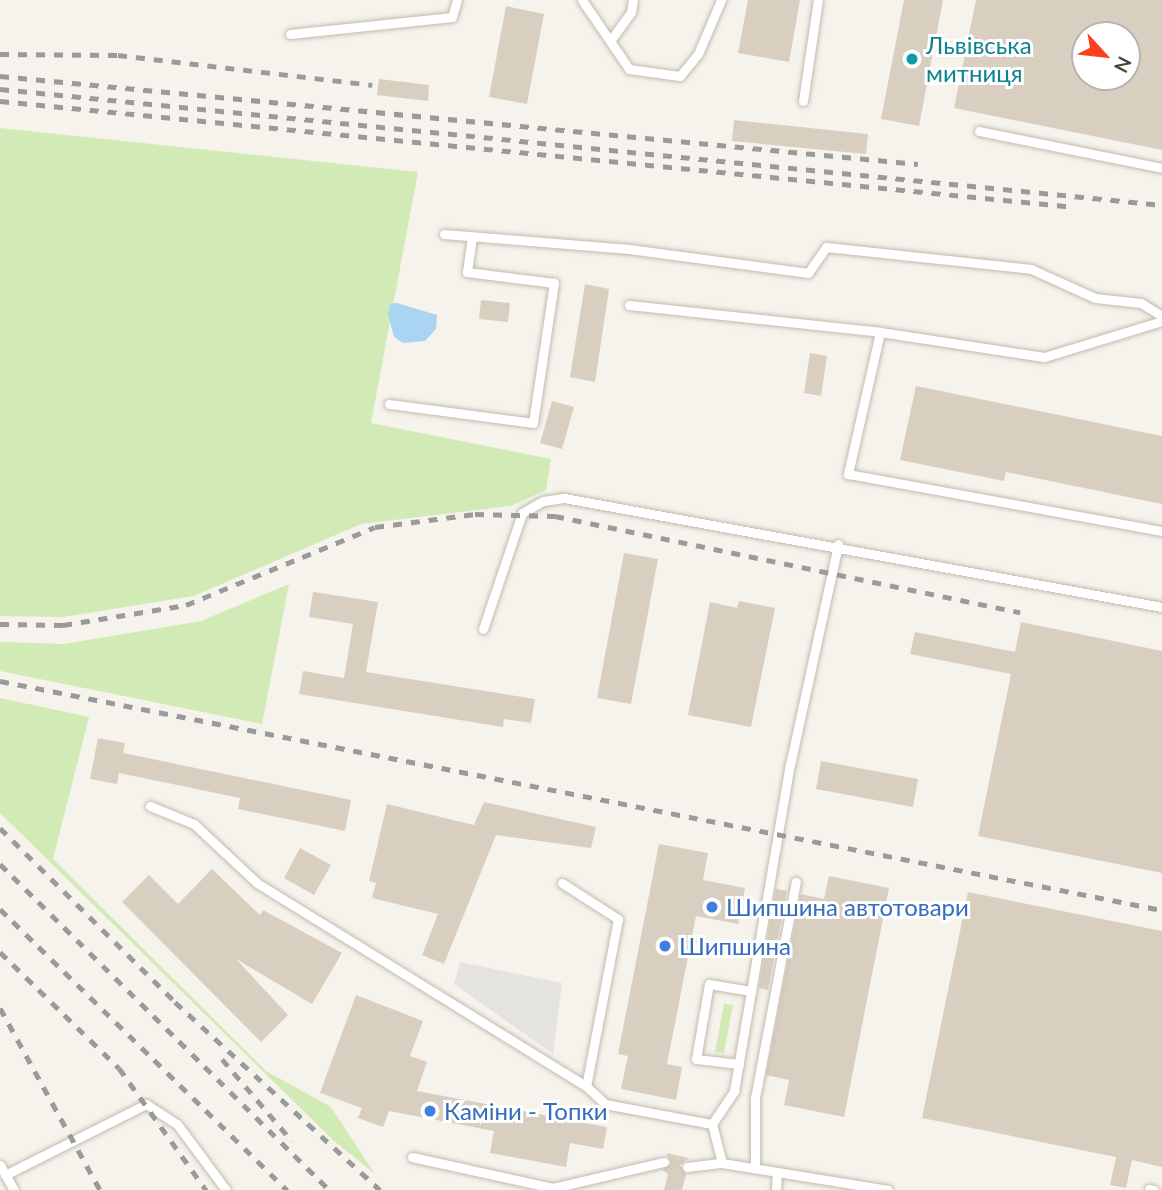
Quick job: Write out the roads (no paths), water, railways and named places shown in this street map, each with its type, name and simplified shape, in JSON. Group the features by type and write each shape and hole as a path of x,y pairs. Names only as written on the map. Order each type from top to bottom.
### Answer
{"lane":[{"path":"290,34 452,17 457,0"},
{"path":"582,0 629,69 680,76 698,54 721,0"},
{"path":"610,41 631,12 633,0"},
{"path":"803,101 818,0"},
{"path":"979,131 1162,168"},
{"path":"444,234 629,249 808,273 826,247 1017,267 1095,298 1141,303 1162,316"},
{"path":"389,404 533,424 554,283 467,272 472,238"},
{"path":"629,304 880,332 1044,357 1162,321"},
{"path":"880,332 848,474 1162,531"},
{"path":"483,629 522,513 543,501 564,498 838,544 1162,607"},
{"path":"722,1163 712,1124 734,1091 790,765 838,544"},
{"path":"150,806 194,824 257,883 586,1086 605,1104 712,1124"},
{"path":"755,1168 755,1098 796,882"},
{"path":"562,883 618,919 586,1086"},
{"path":"739,1064 696,1059 709,984 751,991"},
{"path":"5,1175 146,1104 177,1124 226,1190"},
{"path":"412,1157 553,1189 664,1161"},
{"path":"687,1167 722,1163 888,1190"},
{"path":"0,1165 14,1190"},
{"path":"776,1190 777,1172"}],"water":[{"path":"397,303 437,315 436,329 425,341 403,343 394,337 388,314 390,304"}],"railway":[{"path":"0,54 118,55 372,85"},
{"path":"0,76 918,164"},
{"path":"0,89 1162,205"},
{"path":"0,101 1075,207"},
{"path":"0,624 63,625 186,605 375,527 475,514 555,516 1020,612"},
{"path":"0,681 1162,910"},
{"path":"0,828 175,1002 380,1190"},
{"path":"0,864 329,1190"},
{"path":"0,909 287,1190"},
{"path":"0,952 119,1068 206,1190"},
{"path":"0,1008 100,1190"},
{"path":"222,1059 292,1141"}],"place":[{"name":"Львівська митниця","path":"912,59"},
{"name":"Шипшина автотовари","path":"712,907"},
{"name":"Шипшина","path":"665,946"},
{"name":"Каміни - Топки","path":"430,1111"}]}
